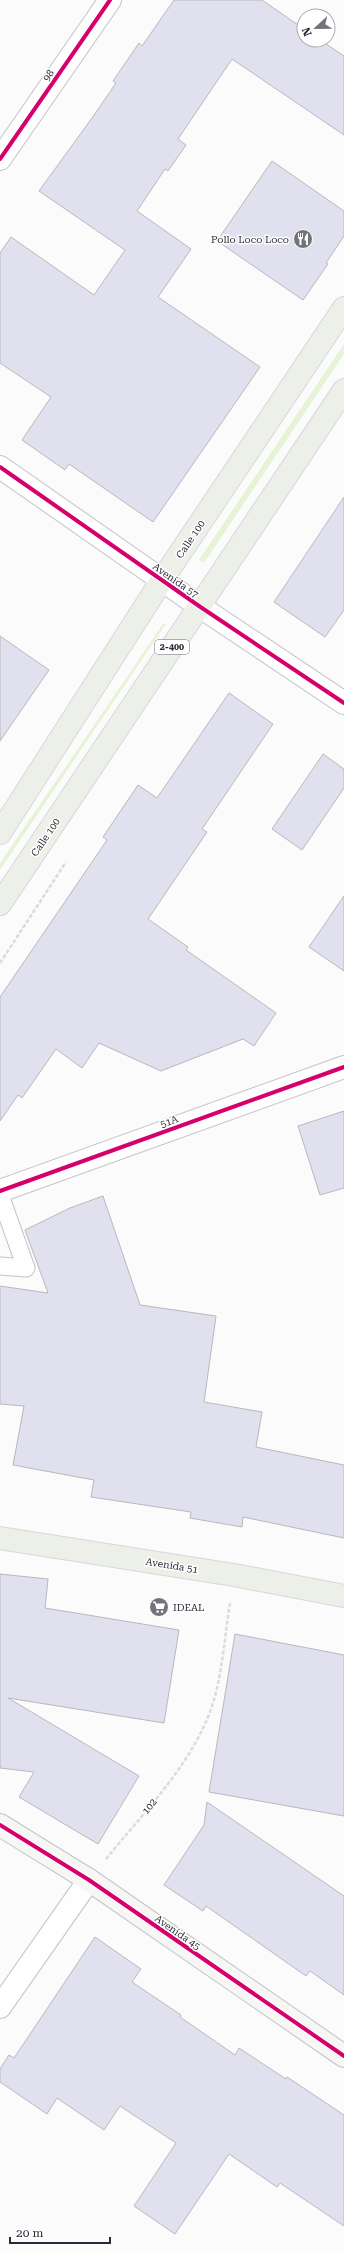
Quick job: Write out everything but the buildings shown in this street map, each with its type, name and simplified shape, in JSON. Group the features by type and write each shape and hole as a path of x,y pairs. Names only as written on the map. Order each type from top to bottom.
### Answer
{"main road":[{"name":"Calle 100","path":"0,833 162,580 344,308"},
{"name":"Calle 100","path":"0,904 344,390"},
{"name":"Avenida 51","path":"0,1538 234,1575 344,1596"}],"street":[{"name":"98","path":"0,159 110,0"},
{"name":"Avenida 57","path":"0,467 162,580 344,703"},
{"name":"51A","path":"0,1191 344,1067"},
{"name":"Avenida 45","path":"0,1825 89,1880 344,2056"},
{"path":"0,2008 89,1880"}],"lane":[{"path":"0,1195 26,1268 0,1266"}],"path":[{"path":"0,963 66,862"}],"green space":[{"path":"344,344 344,354 204,563 199,560"},
{"path":"163,624 166,624 0,870 0,863"}],"cycle path":[{"path":"0,159 110,0"},
{"path":"0,467 199,606 344,703"},
{"path":"0,1191 344,1067"},
{"path":"0,1825 89,1880 344,2056"}],"place":[{"name":"Pollo Loco Loco","path":"303,239"},
{"name":"IDEAL","path":"159,1607"}]}
